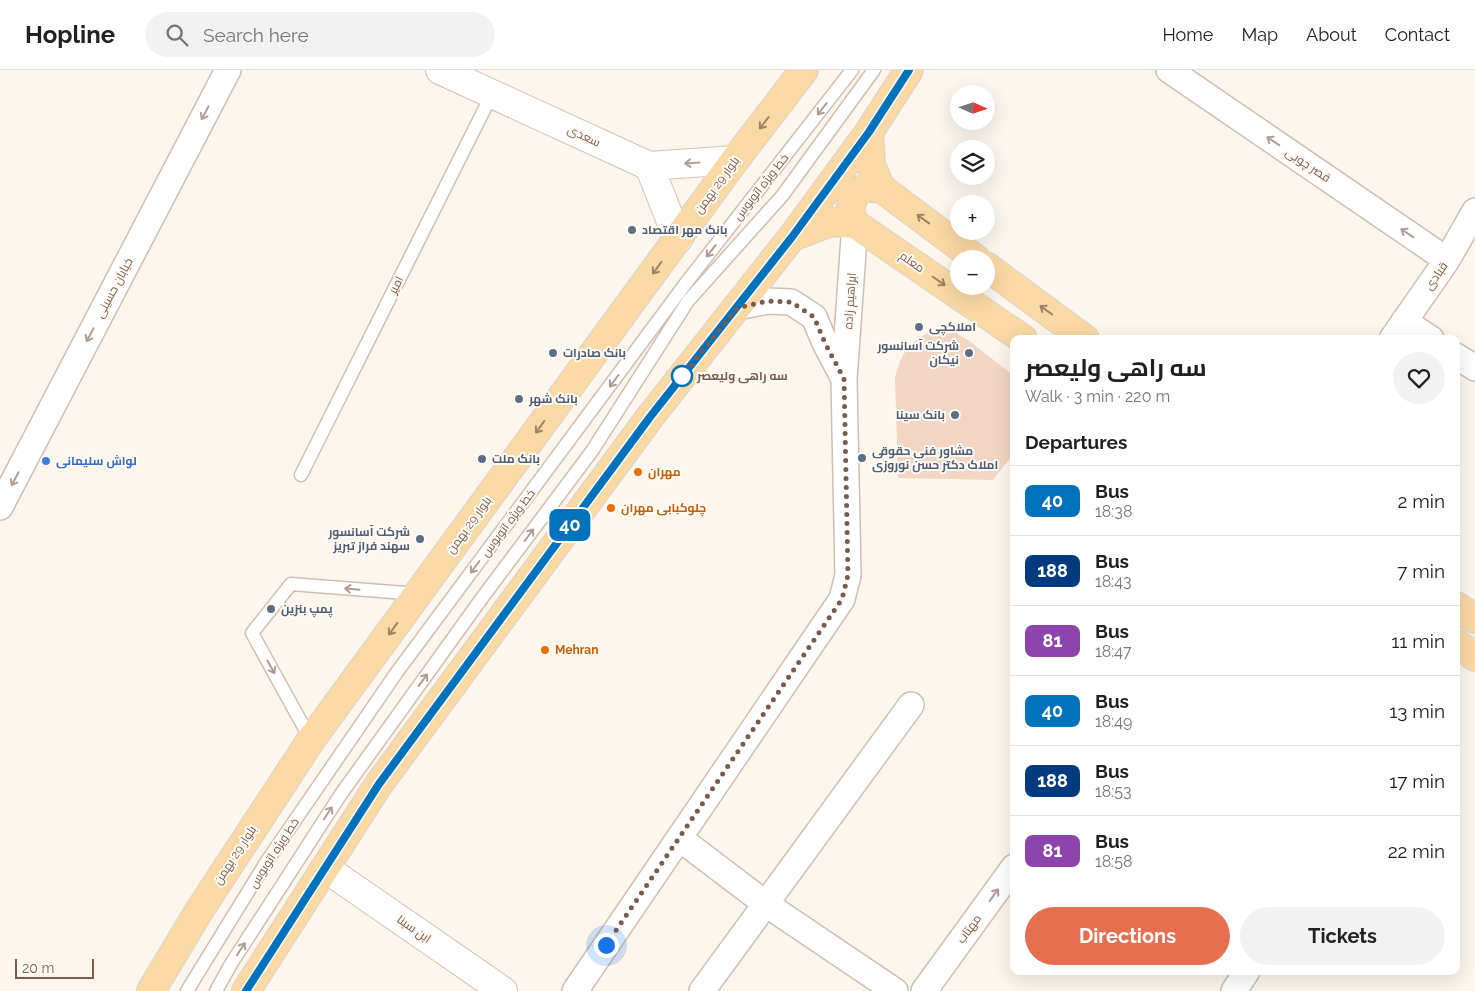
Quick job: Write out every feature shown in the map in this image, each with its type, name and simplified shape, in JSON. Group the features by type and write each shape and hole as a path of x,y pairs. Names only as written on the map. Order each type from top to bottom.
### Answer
{"main road":[{"name":"بلوار 29 بهمن","path":"151,991 199,911 312,740 735,160 804,70"},
{"path":"246,991 379,784 650,417 792,237 869,132 909,70"},
{"path":"869,132 871,165 881,188 964,250"},
{"path":"792,237 831,222 855,224 850,212 856,193 865,188 881,188"},
{"name":"معلم","path":"855,224 1017,335"},
{"path":"995,273 1080,335"},
{"path":"1460,609 1475,619"},
{"path":"1460,646 1475,657"}],"street":[{"name":"خیابان حسینی","path":"0,507 228,70"},
{"name":"سعدی","path":"440,70 649,166 735,160"},
{"name":"قصر چوبی","path":"1169,70 1447,260"},
{"path":"649,166 678,239"},
{"name":"قبادی","path":"1398,330 1447,260 1475,211"},
{"name":"ابراهیم زاده","path":"574,991 842,599 848,575 844,379 855,224"},
{"name":"ابراهیم زاده","path":"737,308 768,301 791,302 814,317 844,379"},
{"path":"1398,330 1416,335"},
{"path":"1460,359 1475,368"},
{"path":"702,991 911,705"},
{"path":"679,838 766,904 895,991"},
{"name":"ابن سینا","path":"325,868 503,991"},
{"name":"مهتاب","path":"924,991 1010,873"},
{"path":"1234,991 1244,975"}],"lane":[{"name":"خط ویژه اتوبوس","path":"186,991 267,861 397,672 686,283 852,70"},
{"name":"خط ویژه اتوبوس","path":"216,991 231,964 341,794 592,451 688,301 782,196 874,70"},
{"name":"امیر","path":"301,475 492,94"},
{"path":"312,740 252,633 291,584 418,594"}],"building":[{"name":"بانک سینا","path":"952,331 968,340 1010,373 1010,458 993,480 898,478 895,377 900,361 908,347 920,337 930,332"}],"bus line":[{"name":"40","path":"246,991 379,784 650,417 792,237 869,132 909,70"}],"place":[{"name":"بانک مهر اقتصاد","path":"632,230"},
{"name":"املاکچی","path":"919,327"},
{"name":"بانک صادرات","path":"553,353"},
{"name":"شرکت آسانسور نیکان","path":"969,353"},
{"name":"سه راهی ولیعصر","path":"682,376"},
{"name":"بانک شهر","path":"519,399"},
{"name":"بانک سینا","path":"955,415"},
{"name":"مشاور فنی حقوقی املاک دکتر حسن نوروزی","path":"862,458"},
{"name":"بانک ملت","path":"482,459"},
{"name":"لواش سلیمانی","path":"46,461"},
{"name":"مهران","path":"638,472"},
{"name":"چلوکبابی مهران","path":"611,508"},
{"name":"شرکت آسانسور سهند فراز تبریز","path":"420,539"},
{"name":"پمپ بنزین","path":"271,609"},
{"name":"Mehran","path":"545,650"}],"route":[{"path":"606,945 842,599 848,575 844,379 814,317 791,302 768,301 737,308 682,376"}]}
